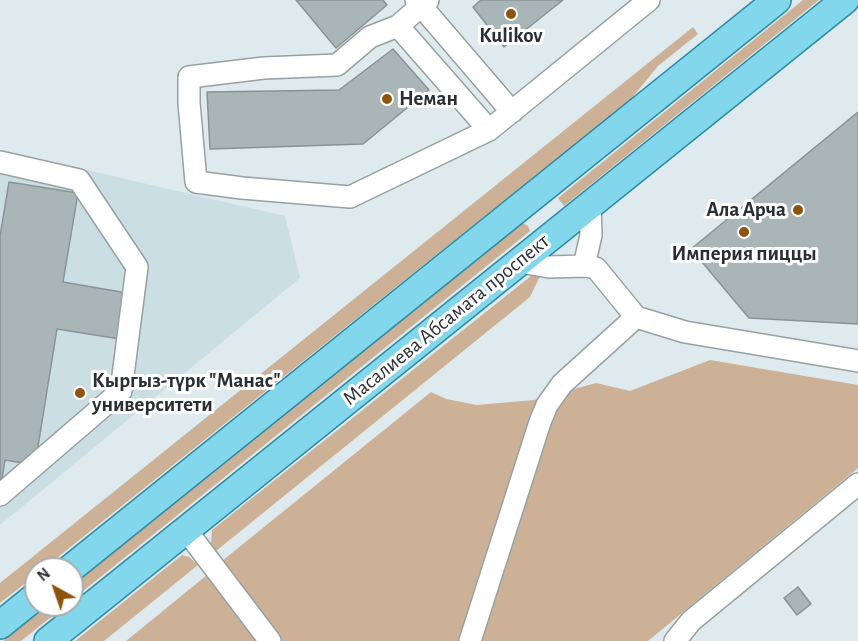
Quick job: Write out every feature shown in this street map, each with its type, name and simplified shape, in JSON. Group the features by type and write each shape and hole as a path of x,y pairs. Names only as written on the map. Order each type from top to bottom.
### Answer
{"main road":[{"name":"Масалиева Абсамата проспект","path":"84,558 777,0"},
{"name":"Масалиева Абсамата проспект","path":"48,641 844,0"},
{"path":"530,199 556,232"},
{"path":"0,625 24,606"}],"street":[{"path":"512,112 422,2 398,26 370,37 337,65 264,68 189,77 195,182 350,197 489,130 512,112 650,0"},
{"path":"398,26 489,130"},
{"path":"0,162 79,180 137,267 121,391 0,495"},
{"path":"584,266 591,235 590,205"},
{"path":"520,261 549,267 596,268 636,316 685,332 858,361"},
{"path":"470,641 547,405 562,384 636,316"},
{"path":"675,641 691,621 858,484"},
{"path":"186,530 270,641"}],"shaded area":[{"path":"803,0 819,0 564,206 558,198"},
{"path":"693,27 698,34 658,66 631,99 58,557 32,557"},
{"name":"Кыргыз-түрк \"Манас\" университети","path":"0,150 285,216 300,278 0,525"},
{"path":"523,223 528,226 530,231 84,590 84,576"},
{"path":"541,274 530,297 216,551 211,544 212,530 531,276"},
{"path":"710,360 858,385 858,468 648,641 282,641 222,561 431,392 446,399 477,405 534,400 596,383 630,391"},
{"path":"182,555 189,557 198,565 104,641 75,641"},
{"path":"24,564 24,584 0,603 0,583"},
{"path":"207,575 256,641 126,641"},
{"path":"33,617 51,617 21,641 3,641"}],"building":[{"path":"296,0 383,0 387,5 336,48"},
{"path":"481,0 563,0 504,47 473,7"},
{"path":"393,49 429,90 363,144 210,149 207,92 339,90"},
{"name":"Ала Арча","path":"858,112 858,324 749,318 691,249"},
{"path":"9,182 78,193 63,282 127,293 120,339 57,329 35,465 5,460 2,479 0,479 0,236"},
{"path":"798,587 811,604 797,615 784,598"}],"place":[{"name":"Kulikov","path":"511,14"},
{"name":"Неман","path":"387,99"},
{"name":"Ала Арча","path":"798,210"},
{"name":"Империя пиццы","path":"744,232"},
{"name":"Кыргыз-түрк \"Манас\" университети","path":"80,393"}]}
